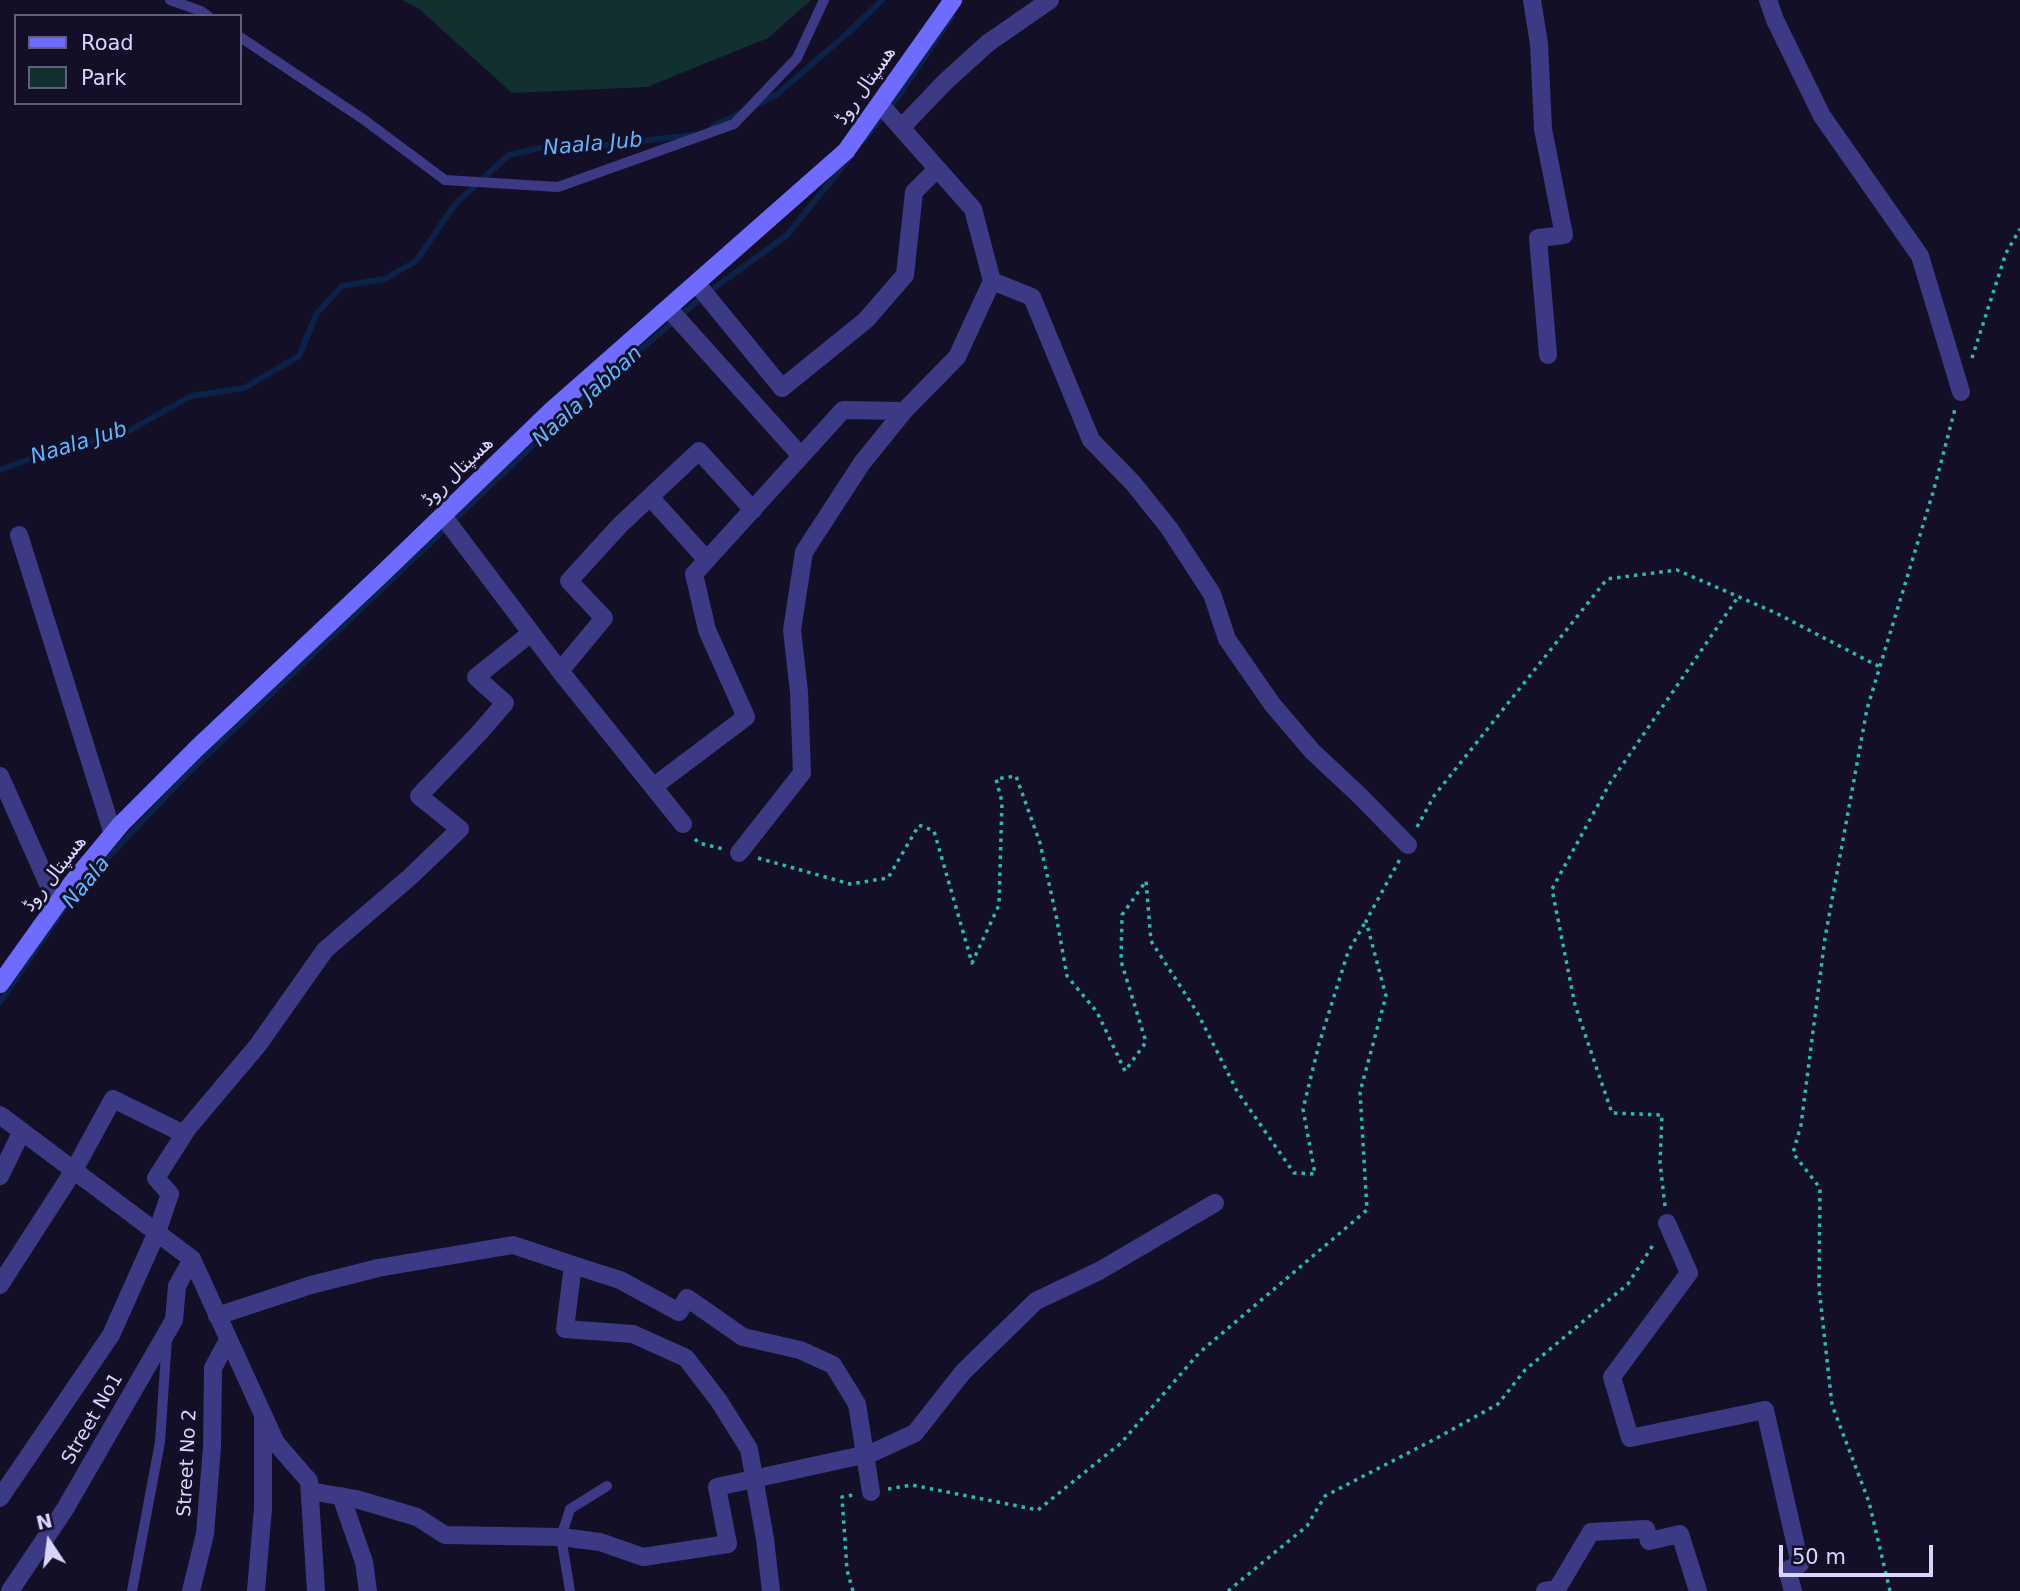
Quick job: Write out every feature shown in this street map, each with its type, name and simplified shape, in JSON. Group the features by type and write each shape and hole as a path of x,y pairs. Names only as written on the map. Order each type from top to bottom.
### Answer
{"main road":[{"name":"ھسپتال روڈ","path":"0,985 57,904 113,834 197,748 551,411 698,286 846,151 953,0"}],"street":[{"path":"901,128 945,82 988,43 1050,0"},
{"path":"1532,0 1539,44 1543,129 1564,235 1538,238 1548,355"},
{"path":"1768,0 1822,116 1920,256 1961,392"},
{"path":"739,853 802,773 799,692 792,630 804,552 862,463 904,411 957,357 992,281 973,209 880,104"},
{"path":"698,286 782,388 866,320 905,275 914,192 937,169"},
{"path":"992,281 1032,297 1091,440 1133,482 1169,528 1212,594 1227,639 1272,704 1312,751 1408,845"},
{"path":"670,310 801,456"},
{"path":"653,786 746,717 707,630 694,574 843,410 904,411"},
{"path":"561,671 604,618 569,581 620,525 699,452 753,510"},
{"path":"650,497 707,560"},
{"path":"443,516 531,633 683,824"},
{"path":"19,535 113,834"},
{"path":"0,1498 111,1335 157,1232 170,1194 156,1178 184,1135 258,1045 325,950 410,877 460,829 419,796 505,703 476,677 531,633"},
{"path":"0,776 57,904"},
{"path":"0,1285 74,1170 113,1099 184,1135"},
{"path":"0,1115 192,1259 276,1443 310,1481 316,1591"},
{"path":"0,1176 22,1131"},
{"path":"310,1491 356,1499 417,1517 445,1535 561,1537 600,1542 643,1557 728,1545 717,1487 865,1455 915,1433 963,1372 1036,1301 1099,1271 1215,1203"},
{"path":"1667,1223 1689,1273 1612,1377 1630,1438 1765,1410 1800,1564 1787,1570 1793,1591"},
{"path":"218,1316 311,1285 378,1268 513,1245 620,1280 680,1312 687,1298 743,1337 800,1350 833,1365 856,1404 871,1492"},
{"name":"Street No1","path":"10,1591 65,1510 174,1321 177,1286 192,1259"},
{"path":"573,1265 565,1329 633,1334 686,1358 719,1401 749,1449 771,1591"},
{"name":"Street No 2","path":"191,1591 205,1534 212,1447 213,1368 228,1340"},
{"path":"256,1591 263,1508 263,1415"},
{"path":"341,1496 364,1562 368,1591"},
{"path":"1545,1591 1557,1589 1591,1532 1646,1529 1649,1541 1679,1534 1698,1591"}],"lane":[{"path":"170,0 205,14"},
{"path":"242,38 363,119 445,180 558,187 734,124 797,58 824,0"},
{"path":"132,1591 160,1442 167,1332"},
{"path":"570,1591 561,1537 570,1509 607,1486"}],"path":[{"path":"1970,362 2006,253 2020,229"},
{"path":"1890,1591 1869,1502 1832,1405 1819,1288 1820,1188 1793,1153 1801,1125 1825,938 1867,709 1961,392"},
{"path":"683,824 699,843 850,884 888,878 919,825 934,831 972,963 999,905 1002,802 996,779 1016,776 1040,843 1067,976 1097,1012 1125,1071 1146,1042 1121,961 1122,915 1146,881 1151,941 1197,1012 1237,1091 1294,1173 1315,1174 1303,1109 1319,1044 1348,952 1434,796 1607,579 1677,570 1776,613 1880,667"},
{"path":"1228,1591 1307,1525 1325,1496 1498,1404 1525,1370 1628,1284 1667,1223 1661,1163 1662,1115 1612,1113 1575,1005 1552,889 1610,783 1738,597"},
{"path":"853,1591 847,1570 842,1497 912,1485 1038,1510 1121,1443 1199,1353 1367,1210 1360,1092 1386,996 1366,920"}],"green space":[{"path":"402,0 811,0 768,38 647,87 512,93 418,8"}],"waterway":[{"name":"Naala Jub","path":"756,105 776,95 882,0"},
{"name":"Naala Jabban","path":"863,141 900,94 952,16"},
{"name":"Naala Jub","path":"712,127 740,113"},
{"name":"Naala Jub","path":"0,470 54,450 120,436 191,396 244,388 299,356 317,313 342,286 385,279 416,261 456,203 509,155 558,144 605,145 692,135"},
{"name":"Naala Jabban","path":"0,1002 76,891 187,774 576,404 706,294 787,235 852,155"}],"water label":[{"name":"Naala","path":"87,883"}]}
